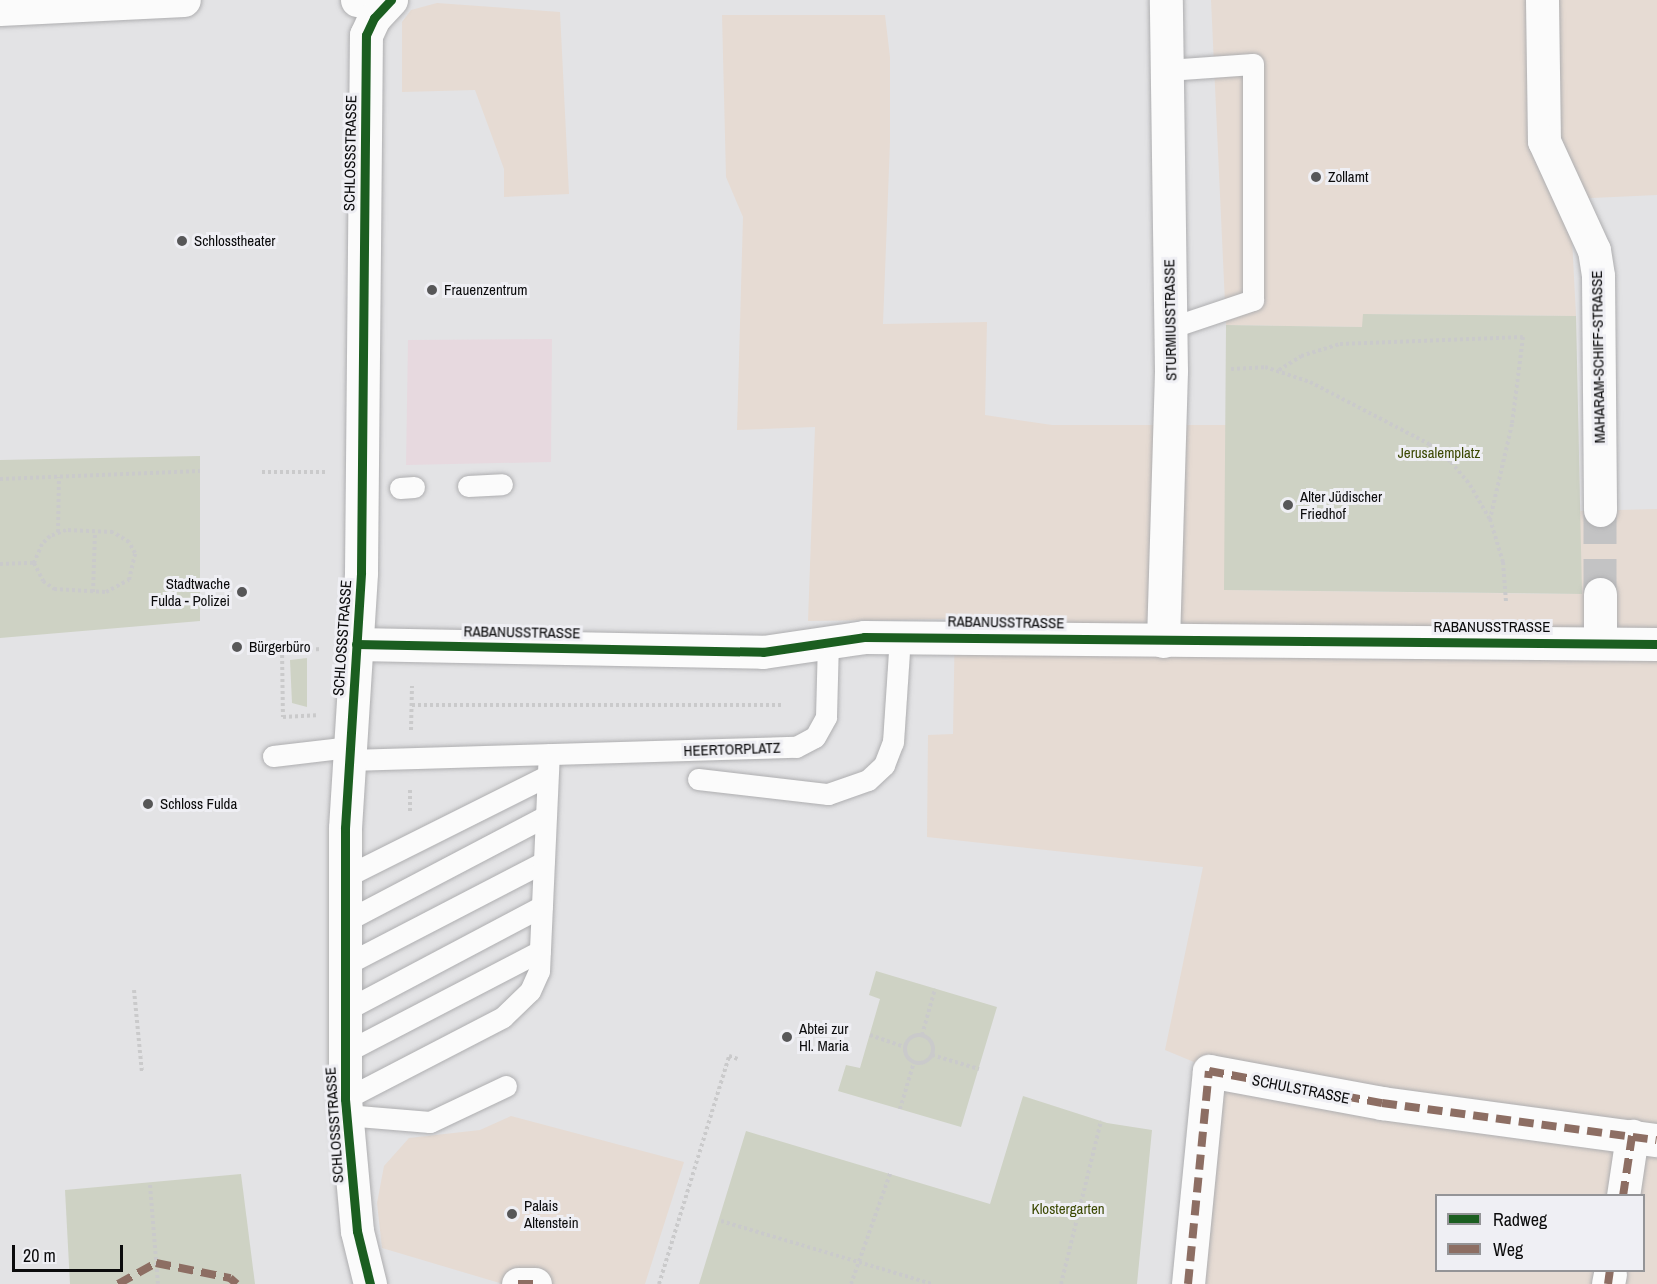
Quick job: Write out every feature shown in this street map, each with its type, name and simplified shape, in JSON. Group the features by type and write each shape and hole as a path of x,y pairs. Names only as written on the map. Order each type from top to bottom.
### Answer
{"street":[{"path":"0,9 184,0"},
{"name":"STURMIUSSTRASSE","path":"1163,641 1170,328 1166,0"},
{"name":"MAHARAM-SCHIFF-STRASSE","path":"1542,0 1544,141 1594,250 1598,276 1600,510"},
{"name":"SCHLOSSSTRASSE","path":"370,1284 357,1231 346,1107 343,966 349,754 361,545 366,35 377,2"},
{"path":"1600,594 1600,643"},
{"name":"RABANUSSTRASSE","path":"356,644 762,652 828,641 900,636 1163,641 1657,644"},
{"name":"SCHULSTRASSE","path":"1188,1284 1209,1071 1420,1109 1632,1136"},
{"path":"1623,1194 1632,1136"},
{"path":"518,1284 535,1284"}],"lane":[{"path":"1167,70 1253,64 1253,300 1170,328"},
{"path":"468,486 502,484"},
{"path":"698,779 828,794 868,780 884,765 893,742 900,636"},
{"name":"HEERTORPLATZ","path":"273,756 549,754 796,747 815,737 826,717 828,641"},
{"path":"346,1107 503,1017 530,991 539,971 549,754"},
{"path":"345,877 547,776"},
{"path":"344,922 546,816"},
{"path":"343,966 544,862"},
{"path":"344,1011 542,906"},
{"path":"344,1053 540,951"},
{"path":"346,1107 430,1122 506,1086"}],"path":[{"path":"1279,370 1301,356 1340,344 1523,337 1512,424 1490,519"},
{"path":"1231,369 1279,370 1310,382 1429,444 1470,485 1490,519 1503,562 1506,602"},
{"path":"0,478 201,471"},
{"path":"262,472 329,472"},
{"path":"58,532 59,477"},
{"path":"58,532 95,532 123,537 134,547 135,560 123,585 106,592 48,586 34,563 42,544 58,532"},
{"path":"93,592 95,532"},
{"path":"0,564 34,563"},
{"path":"282,649 283,717 320,715"},
{"path":"262,652 312,649"},
{"path":"411,730 412,686"},
{"path":"412,705 781,705"},
{"path":"410,782 410,817"},
{"path":"921,1035 935,989"},
{"path":"134,990 142,1073"},
{"path":"870,1035 905,1047"},
{"path":"921,1035 930,1040 932,1055 926,1061 914,1062 906,1055 905,1047 914,1036 921,1035"},
{"path":"932,1055 979,1069"},
{"path":"659,1284 729,1056 738,1059"},
{"path":"900,1109 914,1062"},
{"path":"1061,1284 1101,1121"},
{"path":"851,1284 890,1174"},
{"path":"150,1185 158,1284"},
{"path":"721,1221 932,1284"}],"shaded area":[{"path":"1211,0 1657,0 1657,195 1570,199 1576,316 1363,314 1363,327 1226,325"},
{"path":"437,3 560,12 569,194 504,197 504,169 475,90 402,92 402,22 411,10"},
{"path":"722,15 885,15 890,57 890,142 883,324 987,322 985,415 1052,425 1226,425 1225,590 1579,594 1579,511 1657,509 1657,1284 1173,1284 1194,1062 1165,1050 1203,867 927,837 928,735 953,734 955,619 808,621 815,427 737,430 743,217 726,177"},
{"path":"552,339 551,462 406,465 408,340"},
{"path":"511,1116 684,1162 645,1284 503,1284 382,1248 377,1203 384,1166 409,1138 480,1130"}],"green space":[{"name":"Jerusalemplatz","path":"1363,314 1576,316 1582,594 1224,590 1226,325 1362,327"},
{"path":"200,456 200,621 0,638 0,460"},
{"path":"307,658 307,707 292,703 290,660"},
{"path":"876,971 997,1007 961,1127 838,1091 846,1065 860,1068 880,999 869,995"},
{"name":"Klostergarten","path":"1023,1096 1107,1123 1152,1130 1137,1284 699,1284 746,1131 990,1204"},
{"path":"241,1174 255,1284 70,1284 65,1190"}],"tunnel":[{"path":"1600,510 1600,594"}],"marked path":[{"path":"1188,1284 1209,1071 1382,1103 1657,1140"},
{"path":"1623,1194 1632,1136"},
{"path":"118,1284 156,1263 230,1278 237,1284"},
{"path":"1608,1284 1610,1272"},
{"path":"518,1284 535,1284"}],"cycle path":[{"path":"370,1284 357,1231 345,1099 345,828 361,572 366,35 374,18 391,0"},
{"path":"356,644 763,652 864,637 1657,644"}],"place":[{"name":"Zollamt","path":"1316,177"},
{"name":"Schlosstheater","path":"182,241"},
{"name":"Frauenzentrum","path":"432,290"},
{"name":"Alter Jüdischer Friedhof","path":"1288,505"},
{"name":"Stadtwache Fulda - Polizei","path":"242,592"},
{"name":"Bürgerbüro","path":"237,647"},
{"name":"Schloss Fulda","path":"148,804"},
{"name":"Abtei zur Hl. Maria","path":"787,1037"},
{"name":"Palais Altenstein","path":"512,1214"}]}
